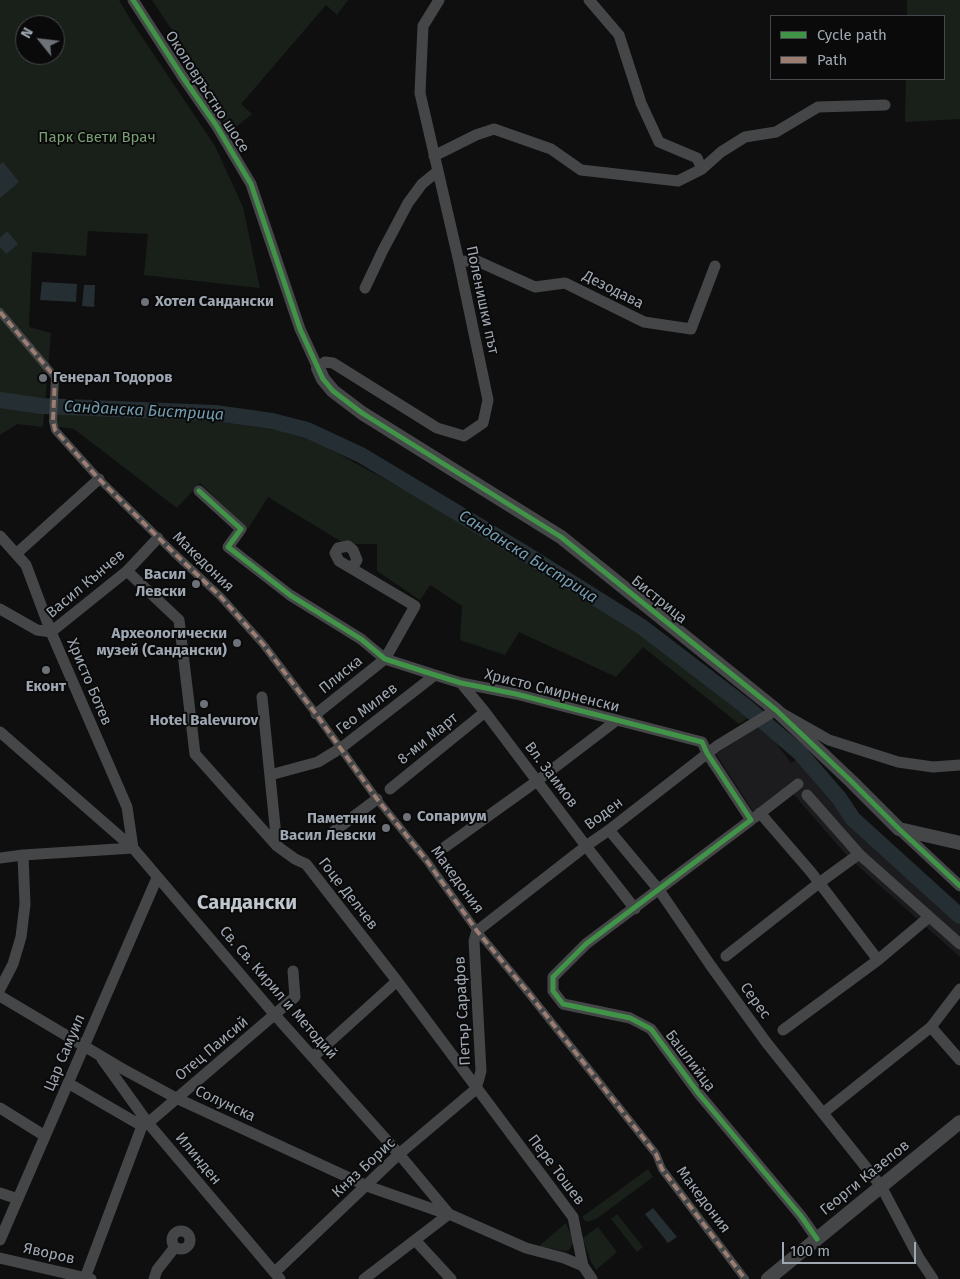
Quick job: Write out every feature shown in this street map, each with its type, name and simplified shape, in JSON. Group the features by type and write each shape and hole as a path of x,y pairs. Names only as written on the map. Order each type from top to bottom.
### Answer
{"street":[{"name":"Околовръстно шосе","path":"134,0 182,76 216,125 251,184 300,329 318,368"},
{"name":"Поленишки път","path":"318,368 325,362 333,363 436,428 464,436 483,423 488,400 460,262 420,93 423,26 439,0"},
{"path":"589,0 619,35 640,104 659,142 697,158 702,169"},
{"path":"434,156 476,135 494,129 552,149 581,170 678,181 702,169 721,152 745,137 776,132 818,107 886,105"},
{"path":"365,288 408,203 422,184 438,171"},
{"name":"Дезодава","path":"460,262 474,260 536,287 565,283 644,322 691,329 715,266"},
{"name":"Македония","path":"0,312 55,377 53,420 55,430 99,480 220,596 263,644 316,714 338,749 428,862 477,931 656,1154 662,1169 745,1279"},
{"name":"Бистрица","path":"318,368 323,379 333,391 362,413 561,537 772,712 851,781 960,886"},
{"path":"16,554 99,480"},
{"path":"199,491 241,529 228,547 290,595 360,639 385,659 415,606 352,568"},
{"name":"Христо Ботев","path":"0,536 26,565 52,632 127,807 133,848"},
{"name":"Васил Кънчев","path":"0,609 37,630 52,632 127,571 158,538"},
{"name":"Гоце Делчев","path":"127,571 179,620 195,754 277,846 306,864 397,981 476,1088"},
{"name":"Христо Смирненски","path":"385,659 461,683 492,688 702,742 707,754"},
{"name":"Плиска","path":"316,714 385,659"},
{"name":"Гео Милев","path":"270,775 318,762 338,749 434,675"},
{"name":"Вл. Заимов","path":"461,683 635,909"},
{"path":"262,697 277,846"},
{"name":"8-ми Март","path":"390,790 485,712"},
{"path":"772,712 829,740 898,762 933,767 960,765"},
{"name":"Воден","path":"477,931 707,754 772,712"},
{"path":"445,847 537,781 617,720"},
{"name":"Св. Св. Кирил и Методий","path":"0,732 133,848 275,1015 399,1154 449,1214"},
{"path":"707,754 755,817 811,872 878,960"},
{"name":"Башлийца","path":"798,784 635,909 586,944 553,977 553,990 563,1004 630,1018 650,1030 699,1094 801,1216 817,1239"},
{"path":"807,795 859,854 960,944"},
{"path":"334,832 377,799"},
{"path":"899,828 960,843"},
{"name":"Серес","path":"609,830 659,890 710,966 766,1042 881,1186 919,1258 933,1279"},
{"path":"0,858 133,848"},
{"path":"726,956 818,883 859,854"},
{"path":"0,989 13,964 21,937 25,904 23,855"},
{"name":"Цар Самуил","path":"0,1240 157,878"},
{"path":"783,1030 878,960 929,917"},
{"name":"Петър Сарафов","path":"476,1088 481,1071 474,941 477,931"},
{"name":"Отец Паисий","path":"145,1125 295,997 293,971"},
{"path":"313,1057 397,981"},
{"path":"823,1113 931,1027 960,989"},
{"name":"Солунска","path":"0,996 121,1068 176,1098 367,1186 449,1214 526,1248 564,1258 583,1266"},
{"path":"931,1027 960,1060"},
{"name":"Илинден","path":"99,1054 145,1125 278,1276"},
{"path":"68,1083 145,1125 88,1278"},
{"name":"Княз Борис","path":"278,1276 399,1154 476,1088"},
{"name":"Пере Тошев","path":"476,1088 573,1217 583,1266 592,1279"},
{"path":"0,1108 45,1136"},
{"name":"Георги Казепов","path":"768,1279 960,1122"},
{"path":"0,1193 18,1199"},
{"path":"364,1279 449,1214"},
{"path":"415,1240 451,1279"},
{"path":"154,1279 157,1270 175,1247"},
{"name":"Яворов","path":"0,1258 88,1278"},
{"path":"581,1279 583,1266"}],"shaded area":[{"path":"3,162 19,182 0,198 0,164"},
{"path":"7,231 18,244 6,254 0,247 0,238"},
{"path":"42,282 77,284 76,302 40,300"},
{"path":"84,285 95,285 94,307 82,306"},
{"path":"762,724 791,763 801,757 872,845 960,925 960,957 850,859 788,788 754,813 716,754"},
{"path":"653,1208 677,1237 668,1243 645,1214"}],"green space":[{"name":"Парк Свети Врач","path":"0,0 119,0 215,146 243,207 260,288 144,275 148,234 88,231 86,256 32,252 29,327 51,333 43,427 17,424 0,435"},
{"path":"152,0 348,0 337,15 326,5 241,104 252,114 230,132 194,77 190,57"},
{"path":"907,0 960,0 960,119 905,122 906,80 945,80 945,15 907,15"},
{"path":"58,411 162,413 302,434 489,536 649,638 751,716 739,724 643,647 616,677 519,632 505,655 460,640 462,606 430,585 420,600 377,571 377,544 345,544 268,497 248,529 200,483 177,508 74,429 55,426"},
{"path":"648,1169 653,1177 596,1219 586,1222 582,1217"},
{"path":"617,1214 643,1247 637,1252 611,1219"},
{"path":"566,1223 574,1242 569,1250 564,1251 539,1246"},
{"path":"598,1227 617,1252 596,1270 591,1262 583,1238"}],"waterway":[{"name":"Санданска Бистрица","path":"0,400 41,406 215,413 272,421 307,430 361,455 526,554 642,627 744,705 800,753 839,798 853,819 960,916"}],"marked path":[{"path":"0,312 55,377 53,421 55,430 99,479 220,596 263,644 377,799 427,861 477,931 656,1154 662,1169 745,1279"}],"cycle path":[{"path":"133,0 216,125 251,184 300,329 323,379 333,391 362,413 561,537 776,710 960,886"},
{"path":"199,491 241,529 228,547 290,595 361,639 385,659 461,683 516,694 702,742 707,753 751,820 586,944 553,977 553,991 563,1004 630,1018 651,1029 699,1094 801,1216 817,1239"}],"place":[{"name":"Хотел Сандански","path":"145,302"},
{"name":"Генерал Тодоров","path":"43,378"},
{"name":"Васил Левски","path":"196,584"},
{"name":"Археологически музей (Сандански)","path":"237,643"},
{"name":"Еконт","path":"46,670"},
{"name":"Hotel Balevurov","path":"204,704"},
{"name":"Сопариум","path":"407,817"},
{"name":"Паметник Васил Левски","path":"386,828"}],"district":[{"name":"Сандански","path":"247,903"}]}
